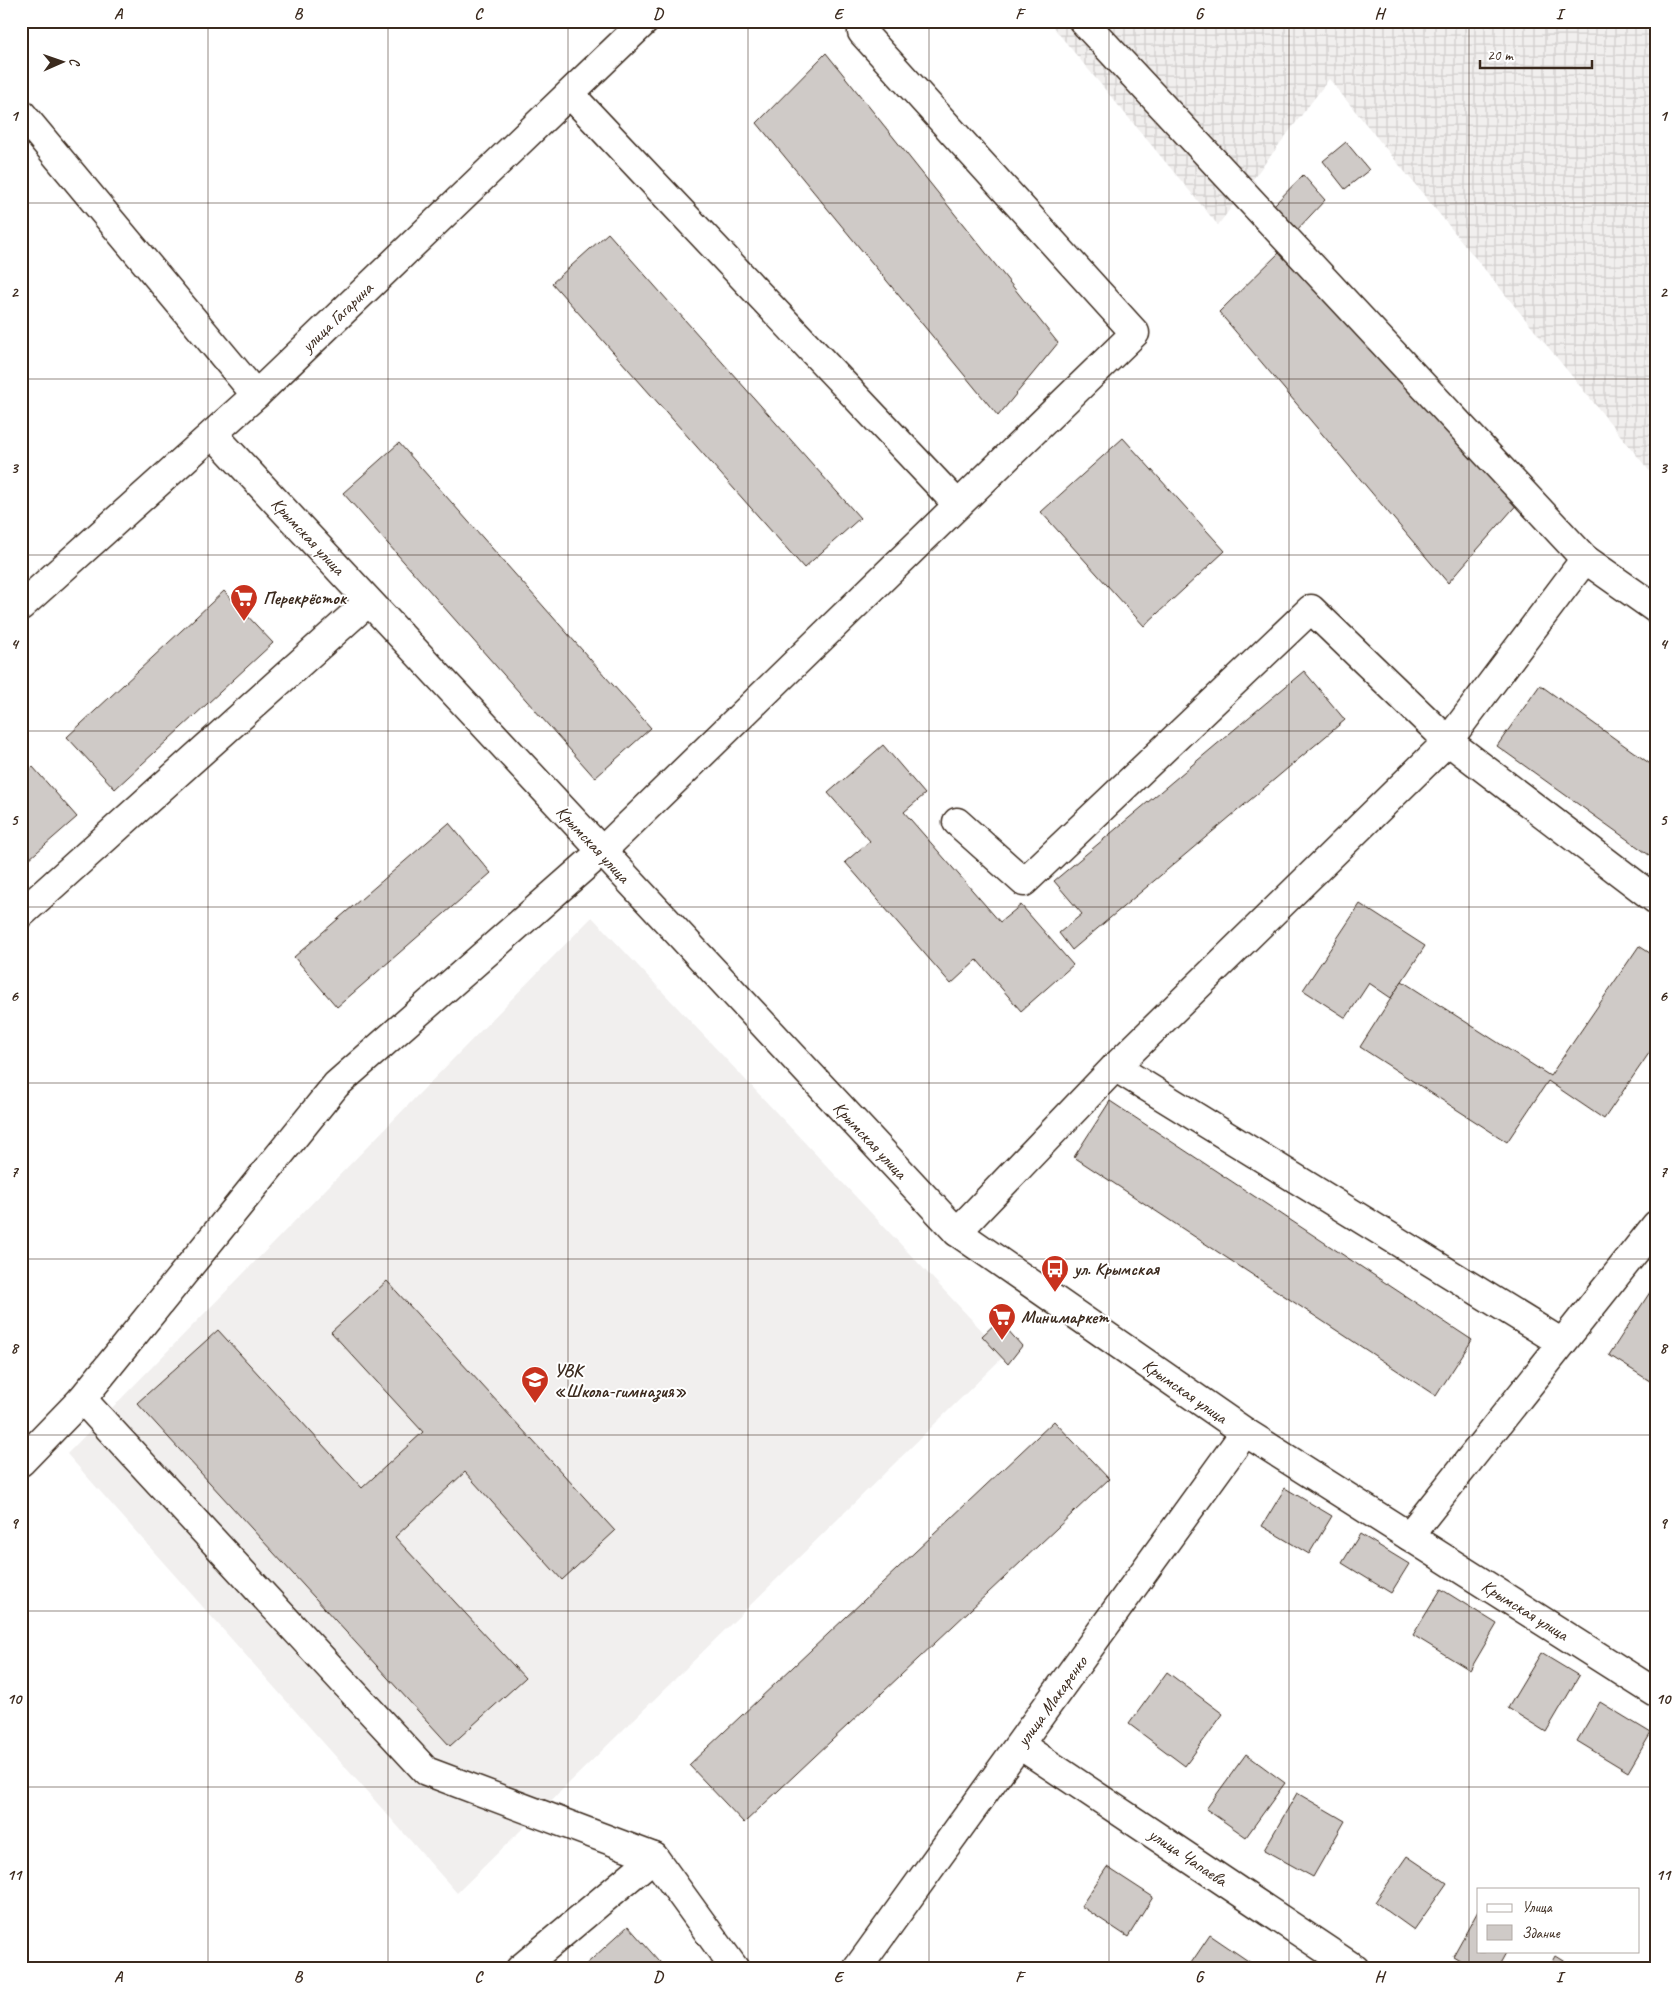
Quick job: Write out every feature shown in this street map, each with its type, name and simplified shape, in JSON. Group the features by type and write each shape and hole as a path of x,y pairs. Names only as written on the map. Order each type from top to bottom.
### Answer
{"street":[{"name":"улица Гагарина","path":"21,606 256,395 645,21"},
{"path":"1083,21 1585,559 1656,609"},
{"path":"21,1462 82,1399 336,1086 601,852 1135,333 862,32"},
{"path":"570,94 958,505"},
{"path":"21,113 256,395"},
{"name":"Крымская улица","path":"213,434 957,1232 1245,1432 1656,1693"},
{"path":"957,1232 1115,1067 1448,740 1585,559"},
{"path":"21,914 368,602"},
{"path":"958,822 1024,882 1311,609 1448,740 1656,900"},
{"path":"1115,1067 1562,1343"},
{"path":"1409,1536 1656,1224"},
{"path":"82,1399 426,1771 654,1857 735,1969"},
{"name":"улица Макаренко","path":"857,1969 1245,1432"},
{"name":"улица Чапаева","path":"1020,1744 1355,1969"},
{"path":"520,1969 654,1857"}],"shaded area":[{"path":"1048,21 1656,21 1656,479 1329,79 1218,225"},
{"name":"УВК «Школа-гимназия»","path":"592,917 1005,1355 457,1893 67,1454"}],"building":[{"path":"826,53 1058,343 998,416 757,123"},
{"path":"1346,142 1369,170 1345,189 1323,161"},
{"path":"1303,175 1325,200 1295,232 1273,206"},
{"path":"608,233 860,518 804,568 552,283"},
{"path":"1287,245 1519,502 1448,583 1219,312"},
{"path":"1123,438 1225,551 1144,626 1041,512"},
{"path":"399,443 651,728 595,778 343,493"},
{"path":"224,591 273,643 115,789 67,737"},
{"path":"1304,671 1345,720 1072,950 1059,933 1082,914 1054,881"},
{"path":"1540,685 1656,768 1656,860 1497,746"},
{"path":"883,745 925,794 904,812 1000,922 1021,905 1073,965 1021,1011 977,960 951,984 845,862 870,841 828,793"},
{"path":"33,767 77,817 21,866 21,777"},
{"path":"449,823 491,873 337,1007 294,957"},
{"path":"1360,904 1425,946 1391,998 1369,983 1346,1018 1303,990"},
{"path":"1639,946 1656,957 1656,1043 1604,1119 1548,1081 1507,1142 1360,1047 1402,981 1550,1076"},
{"path":"1110,1101 1472,1340 1436,1396 1074,1157"},
{"path":"387,1281 615,1531 562,1580 465,1472 395,1537 525,1678 450,1746 137,1403 218,1330 362,1488 423,1432 331,1332"},
{"path":"1656,1283 1656,1385 1609,1355"},
{"name":"Минимаркет","path":"999,1320 1022,1346 1008,1364 982,1336"},
{"path":"1054,1421 1109,1479 744,1823 689,1765"},
{"path":"1285,1488 1332,1516 1309,1554 1262,1526"},
{"path":"1360,1534 1409,1564 1391,1593 1342,1563"},
{"path":"1441,1589 1497,1624 1470,1670 1413,1635"},
{"path":"1541,1653 1579,1676 1546,1732 1508,1708"},
{"path":"1167,1672 1223,1714 1185,1766 1129,1724"},
{"path":"1600,1702 1651,1733 1628,1772 1577,1741"},
{"path":"1246,1754 1285,1783 1246,1837 1206,1809"},
{"path":"1297,1793 1345,1821 1313,1877 1264,1850"},
{"path":"1407,1856 1447,1883 1414,1930 1375,1902"},
{"path":"1107,1867 1153,1897 1128,1937 1081,1906"},
{"path":"1477,1913 1477,1952 1506,1952 1497,1969 1475,1969 1453,1956"},
{"path":"628,1926 666,1969 581,1969"},
{"path":"1210,1935 1260,1969 1187,1969"},
{"path":"1555,1956 1576,1969 1548,1969"}],"place":[{"name":"Перекрёсток","path":"244,622"},
{"name":"ул. Крымская","path":"1055,1293"},
{"name":"Минимаркет","path":"1002,1341"},
{"name":"УВК «Школа-гимназия»","path":"535,1404"}]}
